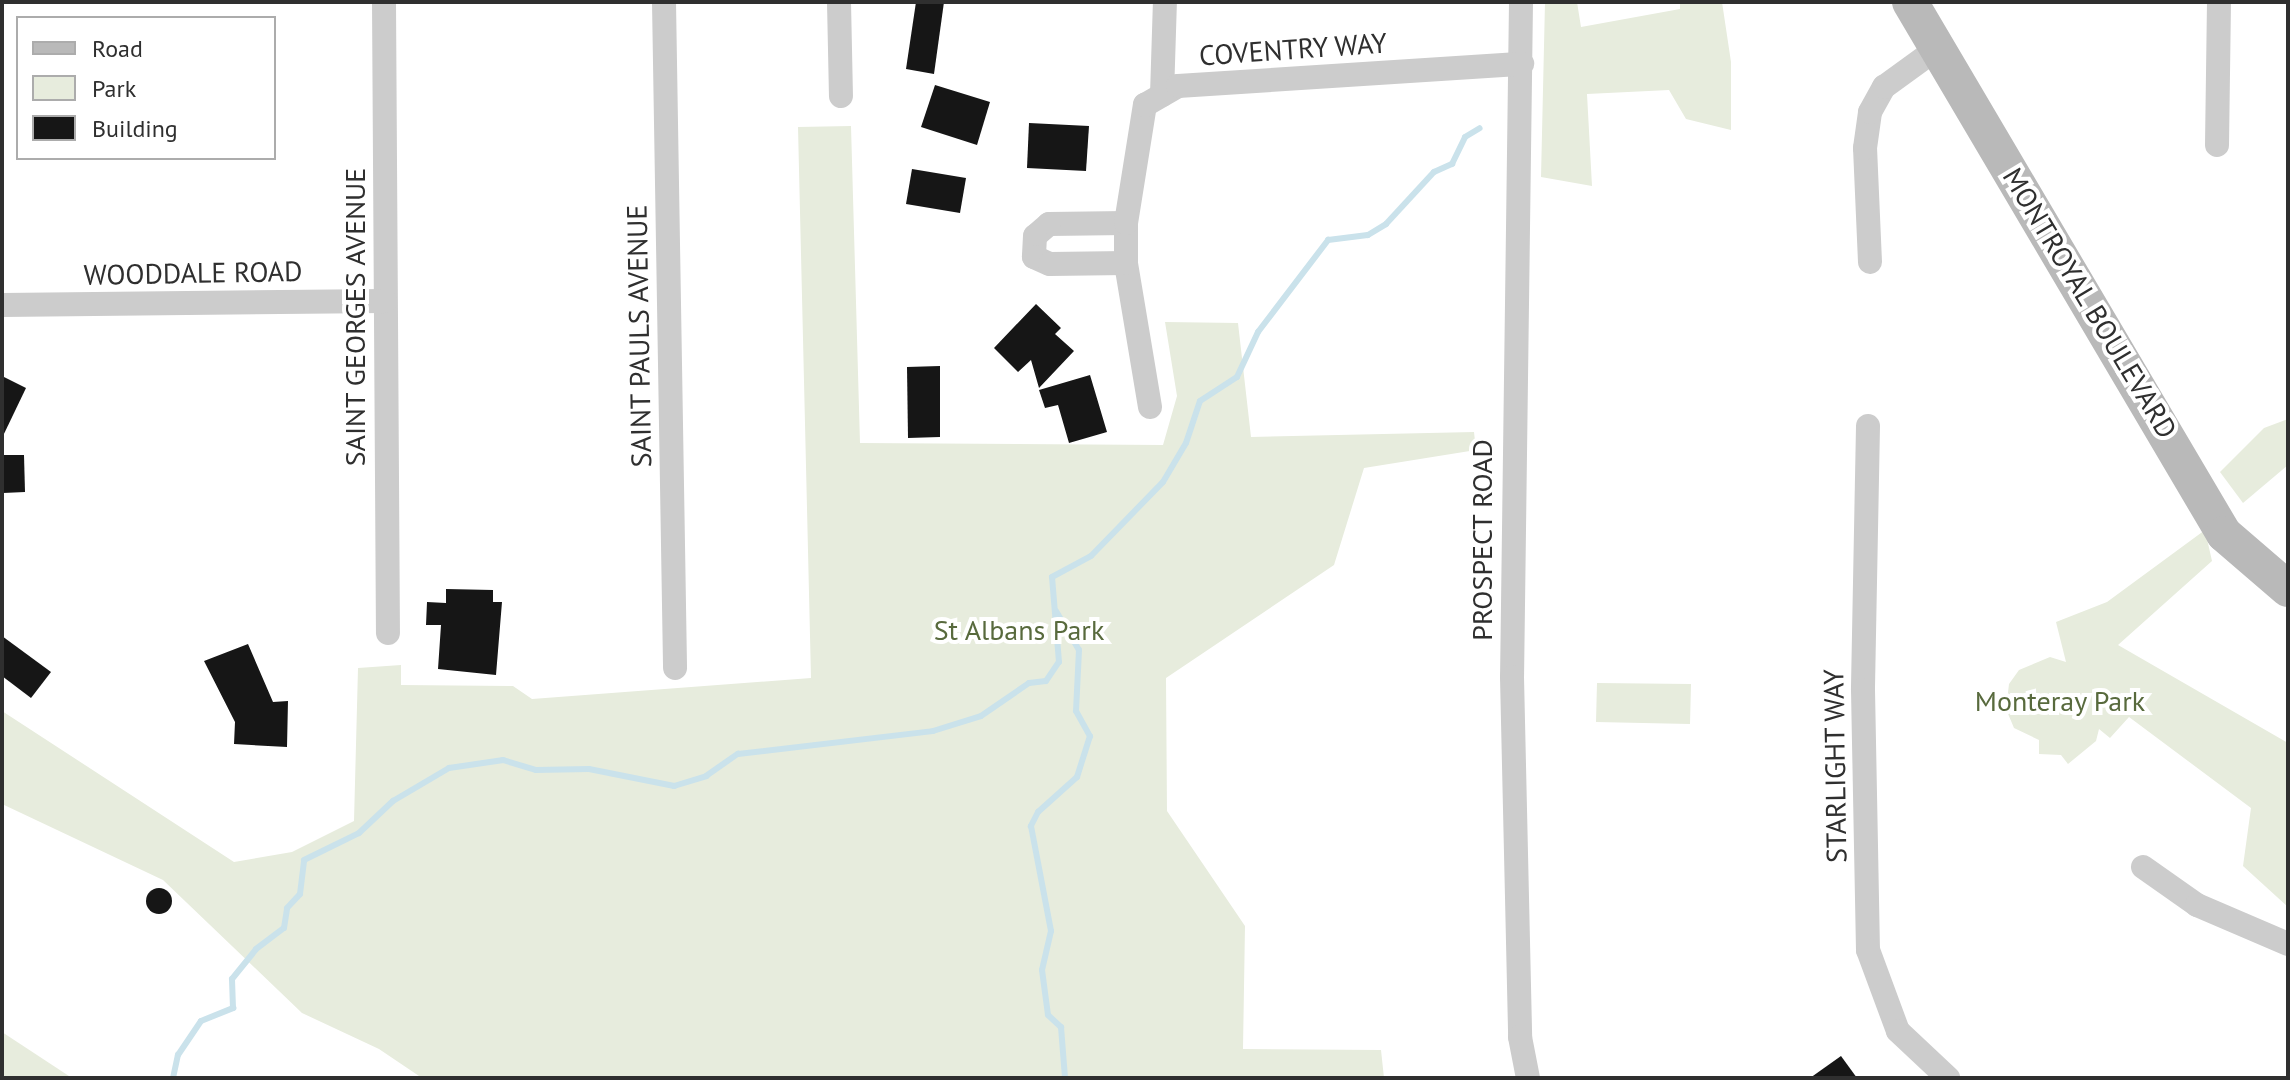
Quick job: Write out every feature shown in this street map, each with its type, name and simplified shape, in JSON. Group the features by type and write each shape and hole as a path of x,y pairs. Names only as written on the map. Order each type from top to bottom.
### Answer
{"street":[{"name":"SAINT GEORGES AVENUE","path":"384,2 388,633"},
{"name":"SAINT PAULS AVENUE","path":"664,2 675,668"},
{"path":"839,2 841,96"},
{"path":"1150,407 1126,263 1126,223 1145,105 1162,95 1165,2"},
{"name":"PROSPECT ROAD","path":"1521,2 1513,363 1512,677 1520,1037 1528,1078"},
{"name":"MONTROYAL BOULEVARD","path":"1910,2 1935,50 2032,203 2224,534 2288,589"},
{"path":"2217,145 2219,2"},
{"path":"1870,262 1865,148 1870,112 1884,87 1935,50"},
{"name":"COVENTRY WAY","path":"1162,95 1178,86 1522,64"},
{"path":"1126,223 1049,224 1035,236 1034,257 1050,264 1126,263"},
{"name":"WOODDALE ROAD","path":"2,305 385,301"},
{"name":"STARLIGHT WAY","path":"1868,426 1863,690 1868,950 1898,1031 1948,1078"},
{"path":"2143,867 2197,905 2288,944"}],"green space":[{"path":"1545,2 1577,2 1581,27 1680,9 1680,2 1722,2 1731,62 1731,130 1686,119 1669,90 1587,94 1592,186 1541,177"},
{"name":"St Albans Park","path":"851,126 860,443 1163,445 1177,396 1165,322 1238,323 1251,437 1474,432 1476,450 1364,468 1334,565 1166,678 1167,811 1245,926 1243,1049 1381,1050 1384,1078 422,1078 379,1049 302,1013 163,880 2,804 2,711 234,862 292,852 354,821 358,668 401,665 401,685 513,686 532,699 811,678 798,127"},
{"path":"2288,419 2288,465 2243,503 2220,472 2264,428"},
{"name":"Monteray Park","path":"2205,530 2212,561 2118,645 2288,743 2288,907 2243,866 2251,808 2129,717 2110,738 2099,729 2096,741 2068,764 2061,755 2039,754 2039,740 2014,728 2006,709 2009,684 2019,670 2050,657 2066,662 2056,622 2107,602"},
{"path":"1597,683 1691,684 1690,724 1596,722"},
{"path":"2,1032 72,1078 2,1078"}],"building":[{"path":"916,2 944,2 934,74 906,69"},
{"path":"935,85 990,102 977,145 921,127"},
{"path":"1029,123 1089,126 1086,171 1027,168"},
{"path":"912,169 966,178 960,213 906,204"},
{"path":"1036,304 1061,328 1055,334 1074,351 1039,388 1031,360 1018,372 994,348"},
{"path":"940,366 940,437 908,438 907,367"},
{"path":"1090,375 1107,432 1069,443 1058,405 1045,408 1039,390"},
{"path":"2,376 26,388 2,438"},
{"path":"2,455 24,455 25,492 3,493"},
{"path":"446,589 493,590 493,602 502,602 496,675 438,669 441,625 426,625 427,602 446,603"},
{"path":"2,636 51,672 31,698 2,676"},
{"path":"248,644 273,702 288,701 287,747 234,744 235,722 204,661"},
{"path":"159,888 168,892 172,901 168,910 159,914 150,910 146,901 150,892"},
{"path":"1841,1056 1857,1078 1810,1078"}],"waterway":[{"path":"173,1078 178,1055 201,1021 233,1008 232,979 256,949 284,928 287,908 300,894 304,860 359,833 393,801 449,768 503,760 536,770 589,769 674,786 706,776 738,754 933,731 981,716 1029,683 1046,681 1059,662 1052,577 1091,556 1163,482 1186,443 1200,401 1237,377 1258,332 1328,240 1368,235 1386,224 1434,172 1452,164 1465,137 1480,128"},
{"path":"1056,611 1079,650 1076,711 1090,736 1077,777 1038,812 1031,826 1051,931 1042,970 1048,1015 1061,1027 1065,1078"}]}
